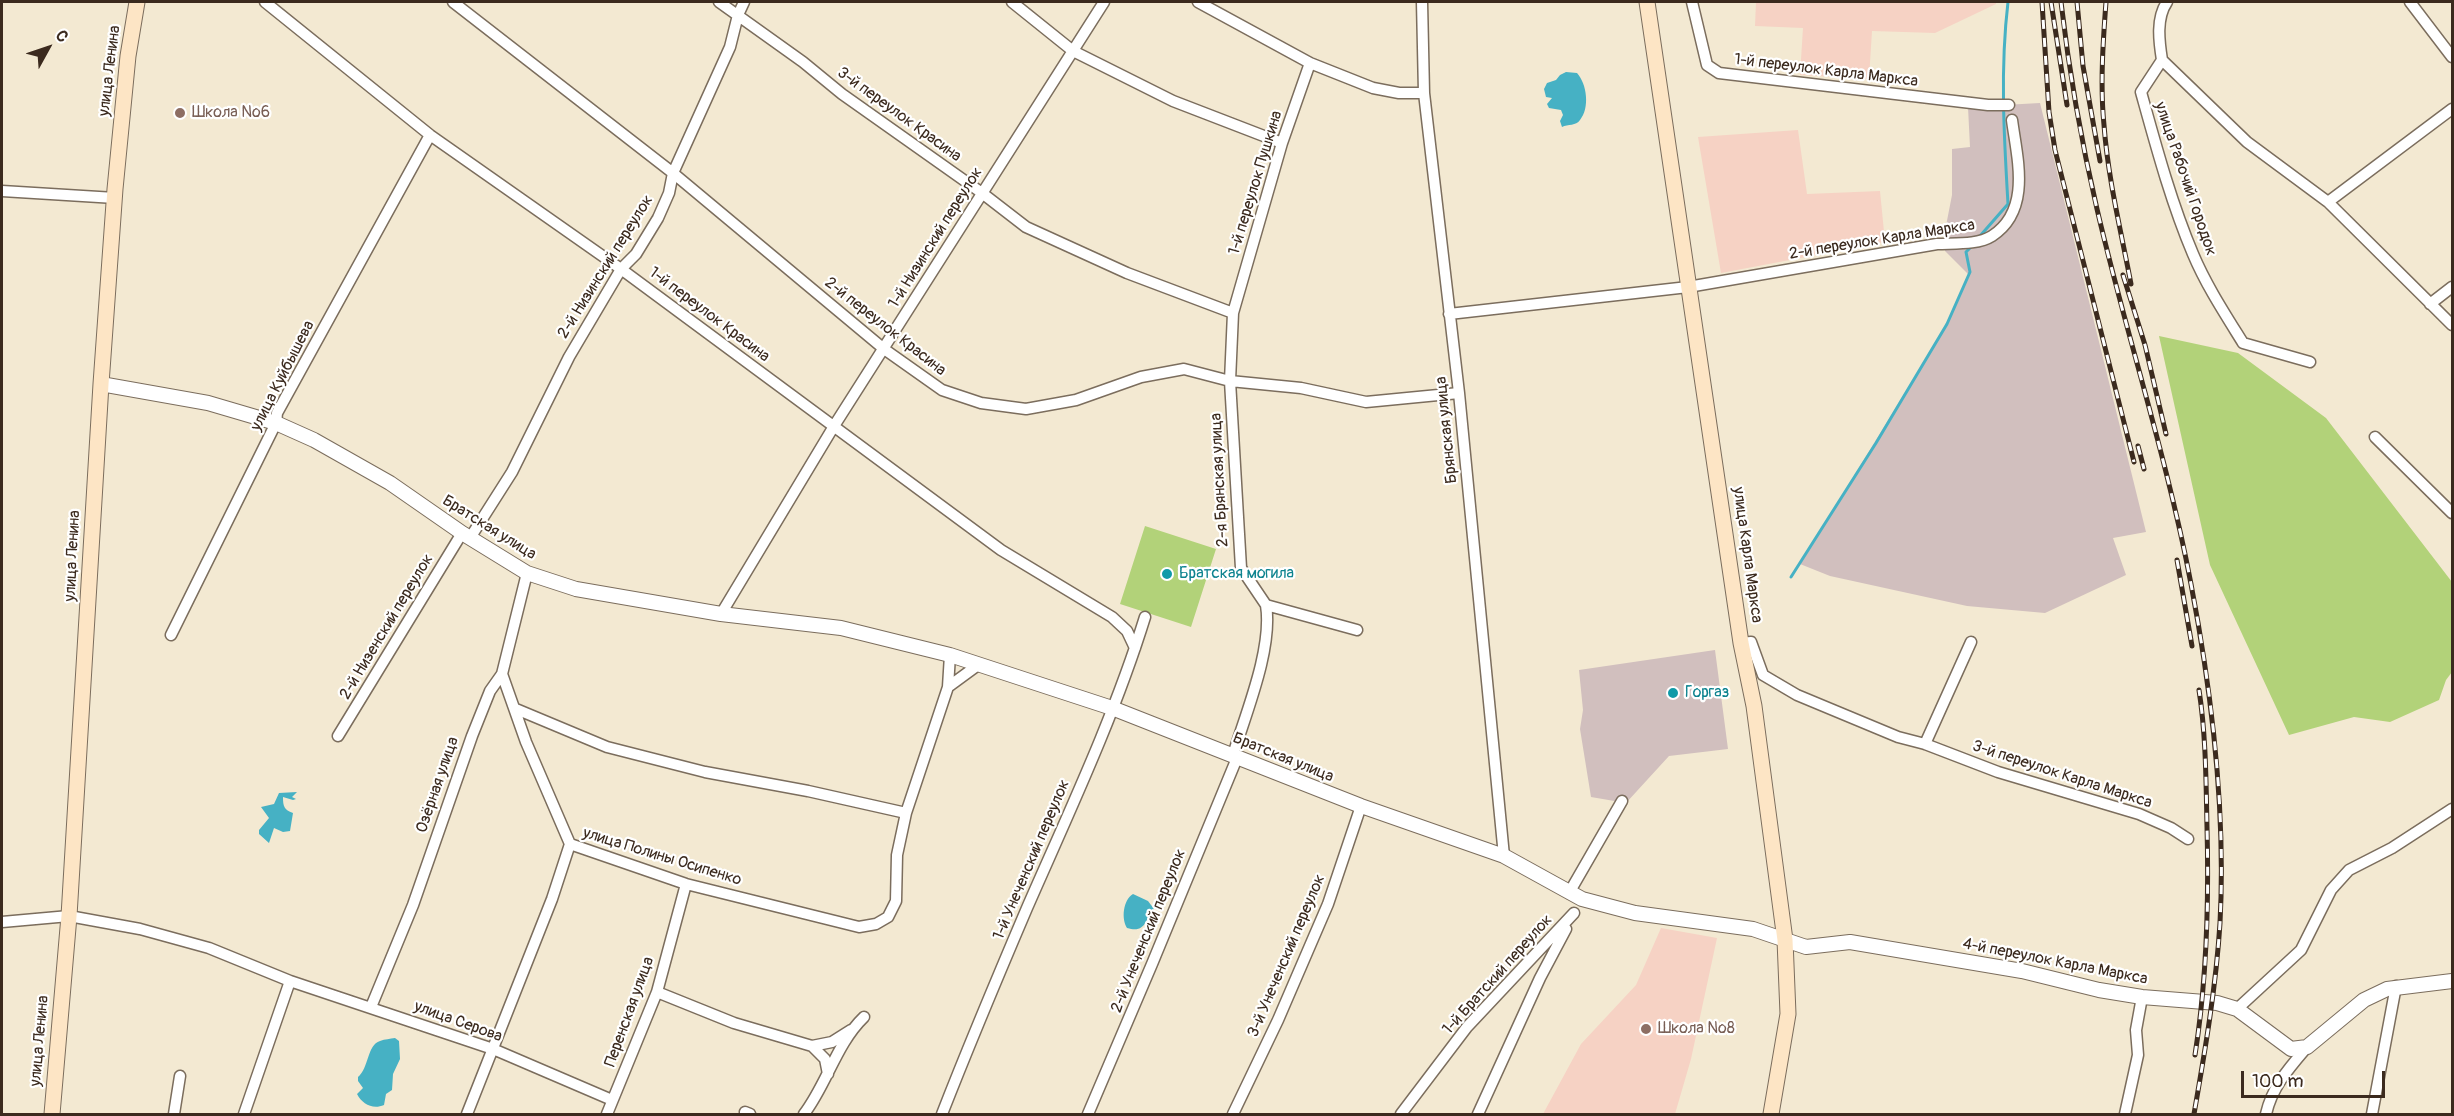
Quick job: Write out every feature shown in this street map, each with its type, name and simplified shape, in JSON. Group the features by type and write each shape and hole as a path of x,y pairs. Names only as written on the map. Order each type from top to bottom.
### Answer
{"main road":[{"name":"улица Ленина","path":"52,1114 69,916 101,384 115,198 128,56 137,2"},
{"name":"улица Карла Маркса","path":"1647,2 1742,643 1754,706 1785,940 1788,1014 1771,1114"}],"street":[{"name":"1-й переулок Красина","path":"265,2 430,135 621,269 1001,550 1112,616 1127,631 1135,648"},
{"name":"2-й переулок Красина","path":"453,2 673,173 884,349 942,390 981,403 1026,409 1076,400 1141,377 1184,369 1230,381 1301,388 1366,402 1459,393"},
{"name":"3-й переулок Красина","path":"719,2 1026,227 1127,273 1233,313"},
{"name":"2-й Низинский переулок","path":"466,535 512,472 569,357 621,269 636,254 658,218 669,193 673,173 730,47 738,15 744,2"},
{"path":"1012,2 1073,51 1173,101 1282,143"},
{"name":"1-й Низинский переулок","path":"721,614 834,426 1104,2"},
{"path":"1198,2 1310,63 1373,88 1399,93 1424,93"},
{"name":"Брянская улица","path":"1422,2 1424,93 1459,393 1504,856"},
{"name":"1-й переулок Карла Маркса","path":"1692,2 1707,65 1719,73 1988,105 2009,105"},
{"path":"2162,60 2159,39 2161,10 2167,2"},
{"path":"2410,2 2452,57"},
{"name":"улица Рабочий Городок","path":"2310,362 2243,342 2193,254 2162,164 2141,92 2162,60 2247,142 2328,202 2452,325"},
{"name":"1-й переулок Пушкина","path":"1230,381 1233,313 1282,143 1310,63"},
{"path":"2328,202 2452,109"},
{"name":"2-й переулок Карла Маркса","path":"1449,314 1688,286 1991,237 2015,209 2020,192 2012,120"},
{"name":"улица Куйбышева","path":"171,635 276,423 278,414 430,135"},
{"path":"2,191 115,198"},
{"path":"2430,304 2452,287"},
{"name":"2-я Брянская улица","path":"1230,381 1241,568 1266,605"},
{"name":"Братская улица","path":"101,384 208,403 276,423 314,440 390,483 527,573 576,590 721,614 841,628 950,655 1112,708 1361,806 1504,856 1576,896 1635,912 1753,929 1785,940"},
{"path":"2375,437 2452,513"},
{"name":"2-й Низенский переулок","path":"338,736 466,535"},
{"name":"Озёрная улица","path":"371,1007 413,905 472,736 490,691 502,675 527,573"},
{"path":"1235,757 1264,650 1268,620 1266,605 1357,630"},
{"name":"1-й Унеченский переулок","path":"942,1114 1112,708 1145,616"},
{"name":"3-й переулок Карла Маркса","path":"1742,643 1751,642 1763,675 1797,695 1898,737 1924,744 1998,772 2139,814 2171,828 2188,839"},
{"path":"1924,744 1971,642"},
{"path":"516,709 607,747 705,772 808,791 906,813 948,687 950,655"},
{"path":"948,687 978,665"},
{"name":"улица Полины Осипенко","path":"502,675 526,742 570,844 686,884 859,927 876,924 888,917 896,901 897,855 906,813"},
{"name":"2-й Унеченский переулок","path":"1088,1114 1152,964 1235,757"},
{"path":"1576,896 1622,801"},
{"name":"3-й Унеченский переулок","path":"1233,1114 1278,1020 1328,903 1361,806"},
{"path":"2237,1009 2301,950 2331,890 2349,870 2392,848 2452,809"},
{"path":"467,1114 552,899 570,844"},
{"name":"Перенская улица","path":"607,1114 657,992 686,884"},
{"name":"1-й Братский переулок","path":"1478,1114 1540,978 1574,913 1576,896"},
{"name":"1-й Братский переулок","path":"1401,1114 1467,1027 1574,913"},
{"name":"улица Серова","path":"2,922 69,916 140,929 209,948 290,981 493,1049 612,1100"},
{"name":"4-й переулок Карла Маркса","path":"1785,940 1806,946 1850,942 1893,948 2022,971 2099,990 2142,997 2213,1002 2237,1009 2291,1048 2307,1047"},
{"path":"244,1114 290,981"},
{"path":"2266,1114 2269,1100 2278,1083 2307,1047 2364,1000 2396,986 2452,981"},
{"path":"2372,1114 2396,986"},
{"path":"657,992 734,1023 812,1046 832,1042 851,1030 864,1017"},
{"path":"2125,1114 2138,1055 2136,1030 2142,997"},
{"path":"804,1114 815,1101 851,1030"},
{"path":"812,1046 825,1059 828,1074"},
{"path":"174,1114 180,1076"}],"shaded area":[{"path":"1756,2 1996,2 1996,4 1935,33 1872,31 1869,79 1800,75 1803,28 1755,26"},
{"path":"2040,103 2146,532 2113,538 2126,575 2045,613 1967,606 1830,576 1800,564 1947,324 1969,275 1945,251 1944,236 1952,195 1952,149 1970,147 1968,107"},
{"path":"1798,130 1807,194 1880,191 1885,242 1721,273 1698,137"},
{"path":"1715,650 1728,749 1669,756 1626,803 1591,797 1580,729 1583,710 1579,670"},
{"name":"Школа №8","path":"1661,928 1717,938 1691,1059 1675,1114 1543,1114 1581,1044 1636,985"}],"green space":[{"path":"2159,336 2238,353 2326,418 2452,582 2452,672 2446,680 2439,700 2390,722 2354,717 2289,735 2210,565"},
{"path":"1145,526 1216,549 1191,627 1120,604"}],"water":[{"path":"1566,72 1577,73 1583,83 1586,103 1583,115 1578,122 1562,127 1561,110 1549,108 1547,104 1552,98 1546,97 1544,89 1547,83 1556,80"},
{"path":"297,792 292,797 296,799 283,797 285,807 293,813 290,831 283,832 274,828 269,843 259,834 259,830 269,818 261,807 274,804 279,793"},
{"path":"1133,894 1148,901 1154,909 1142,927 1138,929 1127,928 1124,920 1125,905"},
{"path":"395,1038 399,1041 400,1059 393,1074 392,1090 386,1094 384,1105 376,1107 368,1105 357,1094 363,1088 358,1077 376,1043"}],"waterway":[{"path":"1980,236 2008,204 2003,78 2008,2"},
{"path":"1791,577 1876,443 1947,324 1970,272 1966,252 1972,246"}],"railway":[{"path":"2042,2 2049,112 2055,150 2134,462"},
{"path":"2051,2 2067,105"},
{"path":"2061,2 2076,106 2091,183 2181,537 2199,626 2211,710 2221,838 2220,923 2213,995 2194,1114"},
{"path":"2077,2 2083,66 2100,161"},
{"path":"2106,2 2102,79 2104,125 2112,185 2131,284"},
{"path":"2123,275 2145,345 2166,434"},
{"path":"2138,446 2144,469"},
{"path":"2177,560 2192,646"},
{"path":"2195,1055 2205,970 2208,884 2205,758 2199,690"}],"place":[{"name":"Школа №6","path":"180,113"},
{"name":"Братская могила","path":"1167,574"},
{"name":"Горгаз","path":"1673,693"},
{"name":"Школа №8","path":"1646,1029"}]}
